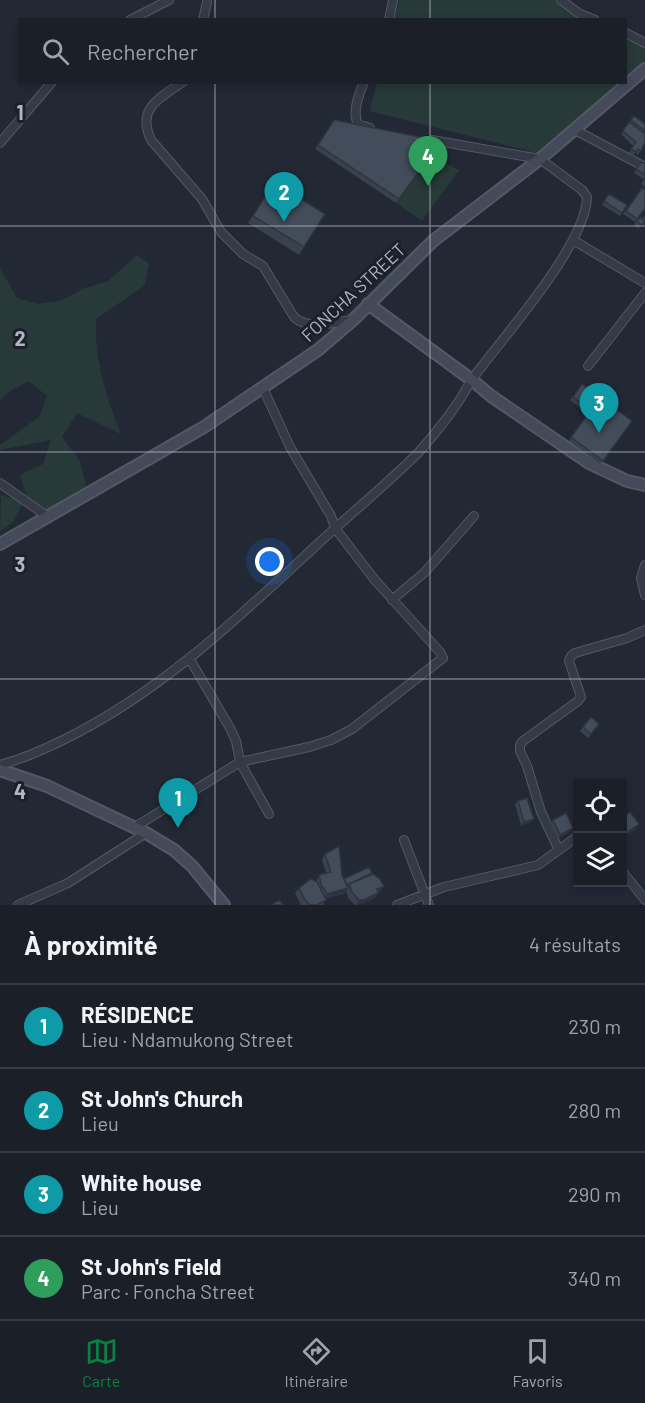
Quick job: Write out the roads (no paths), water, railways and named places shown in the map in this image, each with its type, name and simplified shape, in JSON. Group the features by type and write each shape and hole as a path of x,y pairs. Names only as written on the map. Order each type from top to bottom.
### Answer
{"main road":[{"name":"FONCHA STREET","path":"0,544 161,453 318,350 353,320 413,258 540,159 645,69"},
{"path":"368,304 491,396 589,463 627,481 645,485"},
{"path":"0,770 47,786 146,833 174,850 192,866 221,902"}],"street":[{"path":"134,18 169,0"},
{"path":"389,18 393,0"},
{"path":"561,0 580,14 590,18"},
{"path":"203,18 207,1"},
{"path":"627,34 645,43"},
{"path":"0,143 50,84"},
{"path":"180,84 151,104 146,130 150,140 202,199 221,232 243,254 263,266 300,323 315,325 353,320"},
{"path":"363,84 355,119 358,124 375,129"},
{"path":"575,129 645,167"},
{"path":"0,765 40,751 91,726 134,699 189,658 244,612 419,452 457,405 472,380 551,275 583,219 587,197 582,190 540,159 421,138"},
{"path":"573,240 645,283"},
{"path":"588,366 645,293"},
{"path":"135,827 240,762 309,747 331,740 352,729 443,658 374,579 335,528 332,516 290,447 263,388"},
{"path":"0,483 48,517"},
{"path":"392,600 425,572 474,516"},
{"path":"645,566 641,578 645,595"},
{"path":"559,850 538,804 520,745 579,701 581,697 569,661 571,656 645,630"},
{"path":"189,658 230,729 236,741 240,762 269,814"},
{"path":"18,905 68,884 146,833"},
{"path":"404,840 429,905"},
{"path":"397,905 444,887 490,874 538,865 573,840"},
{"path":"627,877 645,900"}],"place":[{"name":"St John's Field","path":"428,186"},
{"name":"St John's Church","path":"284,222"},
{"name":"White house","path":"599,433"},
{"name":"RÉSIDENCE","path":"178,828"}]}
